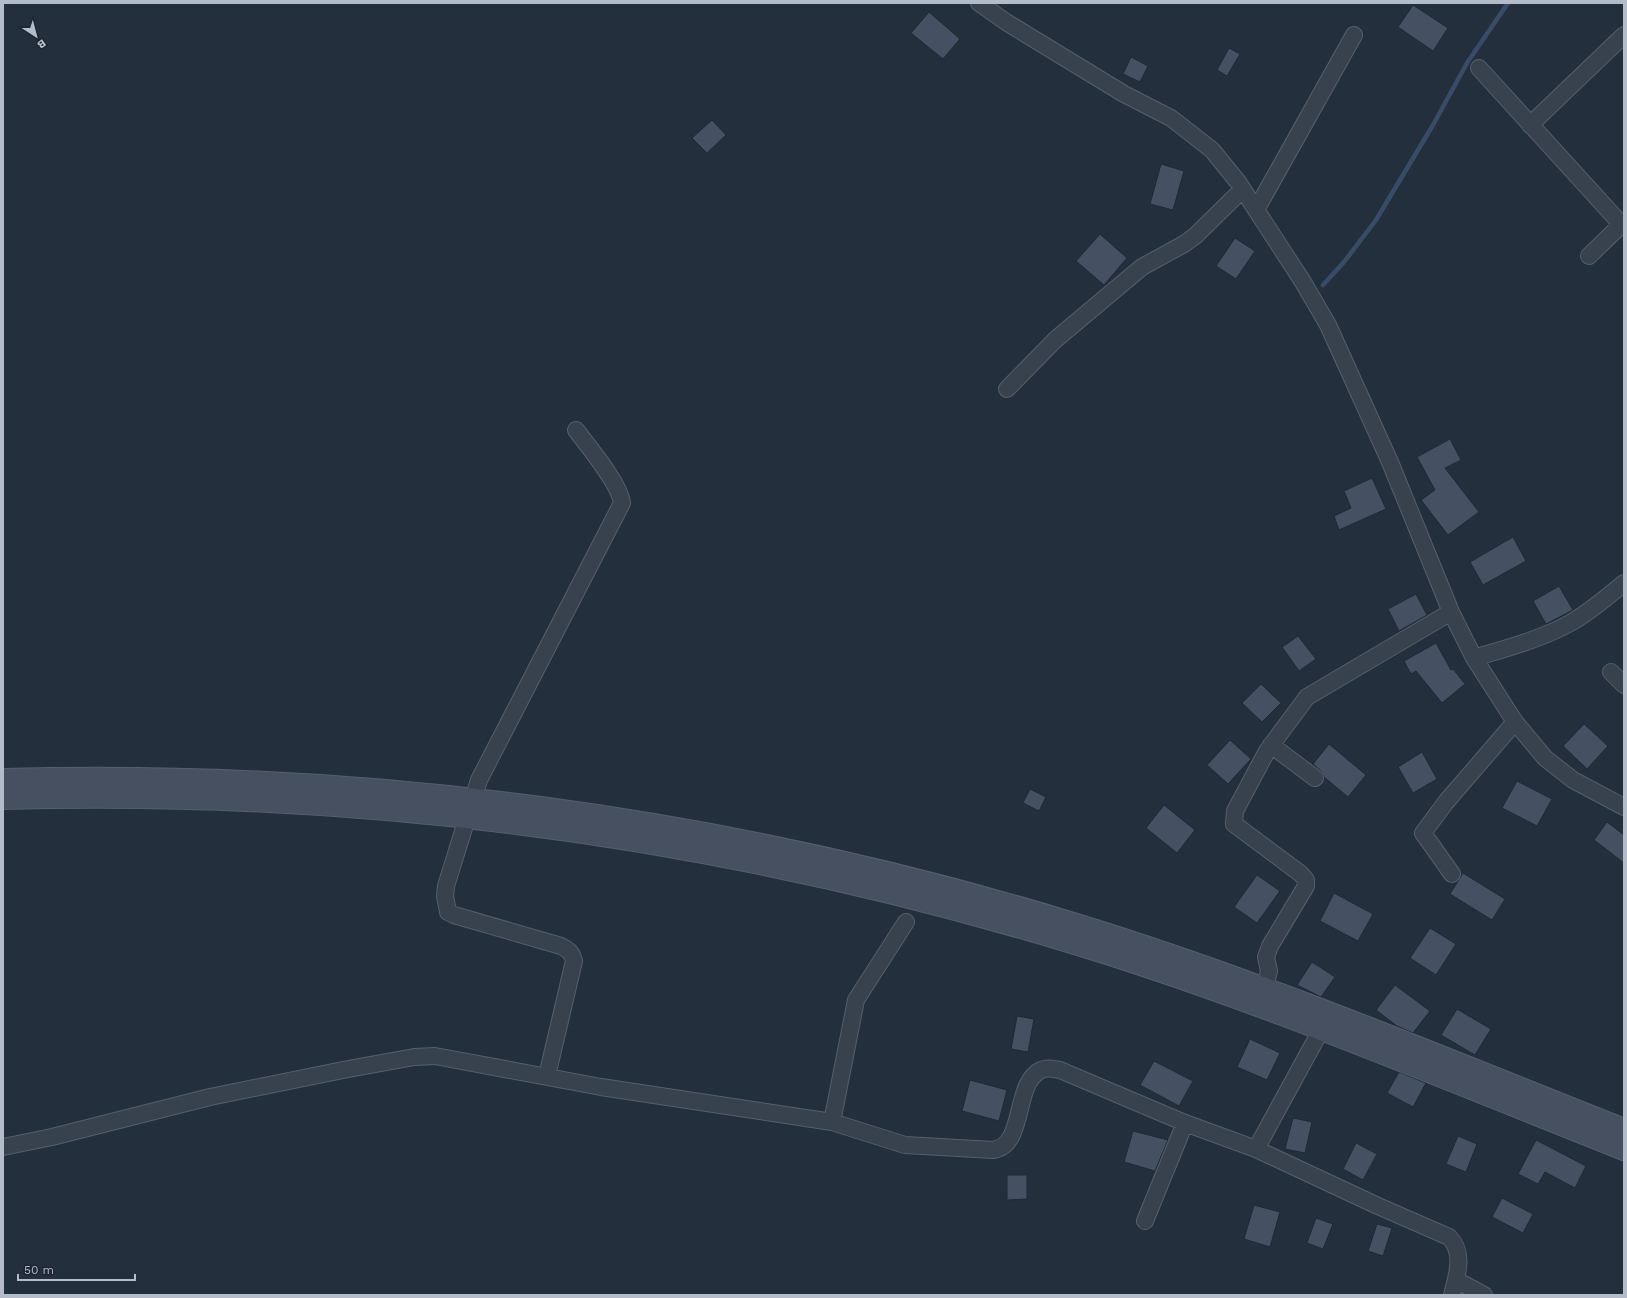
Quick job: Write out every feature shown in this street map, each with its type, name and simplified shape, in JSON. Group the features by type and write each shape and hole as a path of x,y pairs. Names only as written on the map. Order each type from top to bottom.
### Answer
{"main road":[{"path":"3,780 134,779 310,785 470,808 736,858 904,895 1061,939 1150,967 1321,1030 1623,1132"},
{"path":"3,798 134,796 470,808 655,825 824,858 983,898 1074,924 1156,951 1263,989 1623,1132"}],"street":[{"path":"979,3 1006,22 1124,94 1170,118 1212,150 1243,189 1303,282 1328,325 1390,462 1451,612 1474,658 1515,722 1551,763 1573,780 1624,807"},
{"path":"1256,210 1354,34"},
{"path":"1530,125 1624,35"},
{"path":"1479,68 1530,125 1623,223 1588,256"},
{"path":"1006,389 1055,340 1142,267 1195,236 1243,189"},
{"path":"547,1076 574,962 568,949 454,915 448,912 445,896 446,886 479,780 622,503 621,497 576,430"},
{"path":"1474,658 1537,638 1572,622 1601,602 1624,583"},
{"path":"1263,989 1266,984 1269,971 1266,957 1270,946 1306,886 1306,880 1234,824 1235,811 1271,745 1300,704 1315,690 1451,612"},
{"path":"1611,672 1624,685"},
{"path":"1452,874 1423,833 1446,802 1515,722"},
{"path":"1271,745 1315,778"},
{"path":"832,1122 856,1000 906,922"},
{"path":"1256,1149 1321,1030"},
{"path":"3,1147 52,1137 210,1097 342,1070 414,1057 435,1056 602,1087 832,1122 904,1145 998,1149 1003,1147 1010,1138 1028,1084 1040,1070 1048,1068 1060,1070 1185,1123 1256,1149 1378,1206 1449,1237 1456,1243 1459,1251 1454,1288 1484,1295"},
{"path":"1145,1221 1185,1123"}],"building":[{"path":"1413,5 1448,28 1433,51 1398,27"},
{"path":"929,12 960,39 943,59 911,33"},
{"path":"1229,48 1240,54 1227,76 1217,70"},
{"path":"1131,57 1148,66 1140,82 1123,74"},
{"path":"712,120 726,135 707,153 692,138"},
{"path":"1161,164 1184,171 1173,210 1150,204"},
{"path":"1100,234 1127,258 1104,285 1076,261"},
{"path":"1235,238 1255,251 1236,279 1216,266"},
{"path":"1450,439 1461,460 1445,468 1479,512 1448,535 1421,500 1435,490 1417,457"},
{"path":"1372,478 1386,509 1339,530 1334,516 1351,508 1344,491"},
{"path":"1513,537 1526,561 1483,585 1470,562"},
{"path":"1559,586 1573,610 1546,624 1533,601"},
{"path":"1416,594 1427,615 1399,631 1388,609"},
{"path":"1298,636 1316,659 1299,671 1282,647"},
{"path":"1436,643 1451,670 1453,669 1465,684 1442,703 1416,671 1411,674 1404,661"},
{"path":"1261,684 1281,703 1262,722 1242,703"},
{"path":"1584,724 1608,746 1587,769 1563,746"},
{"path":"1230,740 1251,759 1228,784 1207,765"},
{"path":"1329,744 1366,775 1348,797 1324,777 1321,771 1313,764"},
{"path":"1422,752 1437,779 1413,793 1398,767"},
{"path":"1517,781 1552,799 1537,826 1502,808"},
{"path":"1030,789 1046,797 1039,811 1023,803"},
{"path":"1164,805 1195,830 1177,853 1146,828"},
{"path":"1607,822 1624,835 1624,863 1594,840"},
{"path":"1463,873 1505,899 1492,920 1450,894"},
{"path":"1257,875 1280,891 1257,923 1234,907"},
{"path":"1334,893 1373,914 1358,941 1320,921"},
{"path":"1430,928 1456,944 1436,975 1410,958"},
{"path":"1312,962 1335,977 1321,997 1297,985"},
{"path":"1395,985 1430,1011 1413,1033 1397,1026 1376,1010"},
{"path":"1457,1009 1491,1029 1475,1055 1441,1035"},
{"path":"1017,1016 1034,1019 1028,1052 1011,1049"},
{"path":"1250,1039 1280,1053 1267,1080 1237,1067"},
{"path":"1154,1061 1193,1081 1179,1106 1140,1085"},
{"path":"1399,1072 1426,1083 1413,1107 1387,1093"},
{"path":"970,1080 1007,1090 999,1121 962,1111"},
{"path":"1293,1118 1312,1122 1305,1153 1285,1149"},
{"path":"1133,1131 1168,1140 1155,1171 1124,1162"},
{"path":"1458,1136 1477,1144 1466,1172 1446,1164"},
{"path":"1536,1140 1586,1166 1575,1188 1545,1172 1538,1184 1518,1174"},
{"path":"1356,1143 1377,1154 1363,1180 1343,1169"},
{"path":"1007,1175 1027,1175 1027,1199 1007,1200"},
{"path":"1502,1198 1533,1214 1523,1233 1492,1217"},
{"path":"1254,1205 1280,1212 1270,1247 1244,1239"},
{"path":"1316,1218 1333,1224 1323,1249 1307,1243"},
{"path":"1377,1224 1392,1228 1383,1256 1368,1251"}],"waterway":[{"path":"1323,285 1344,262 1376,220 1433,125 1467,63 1508,3"}]}
